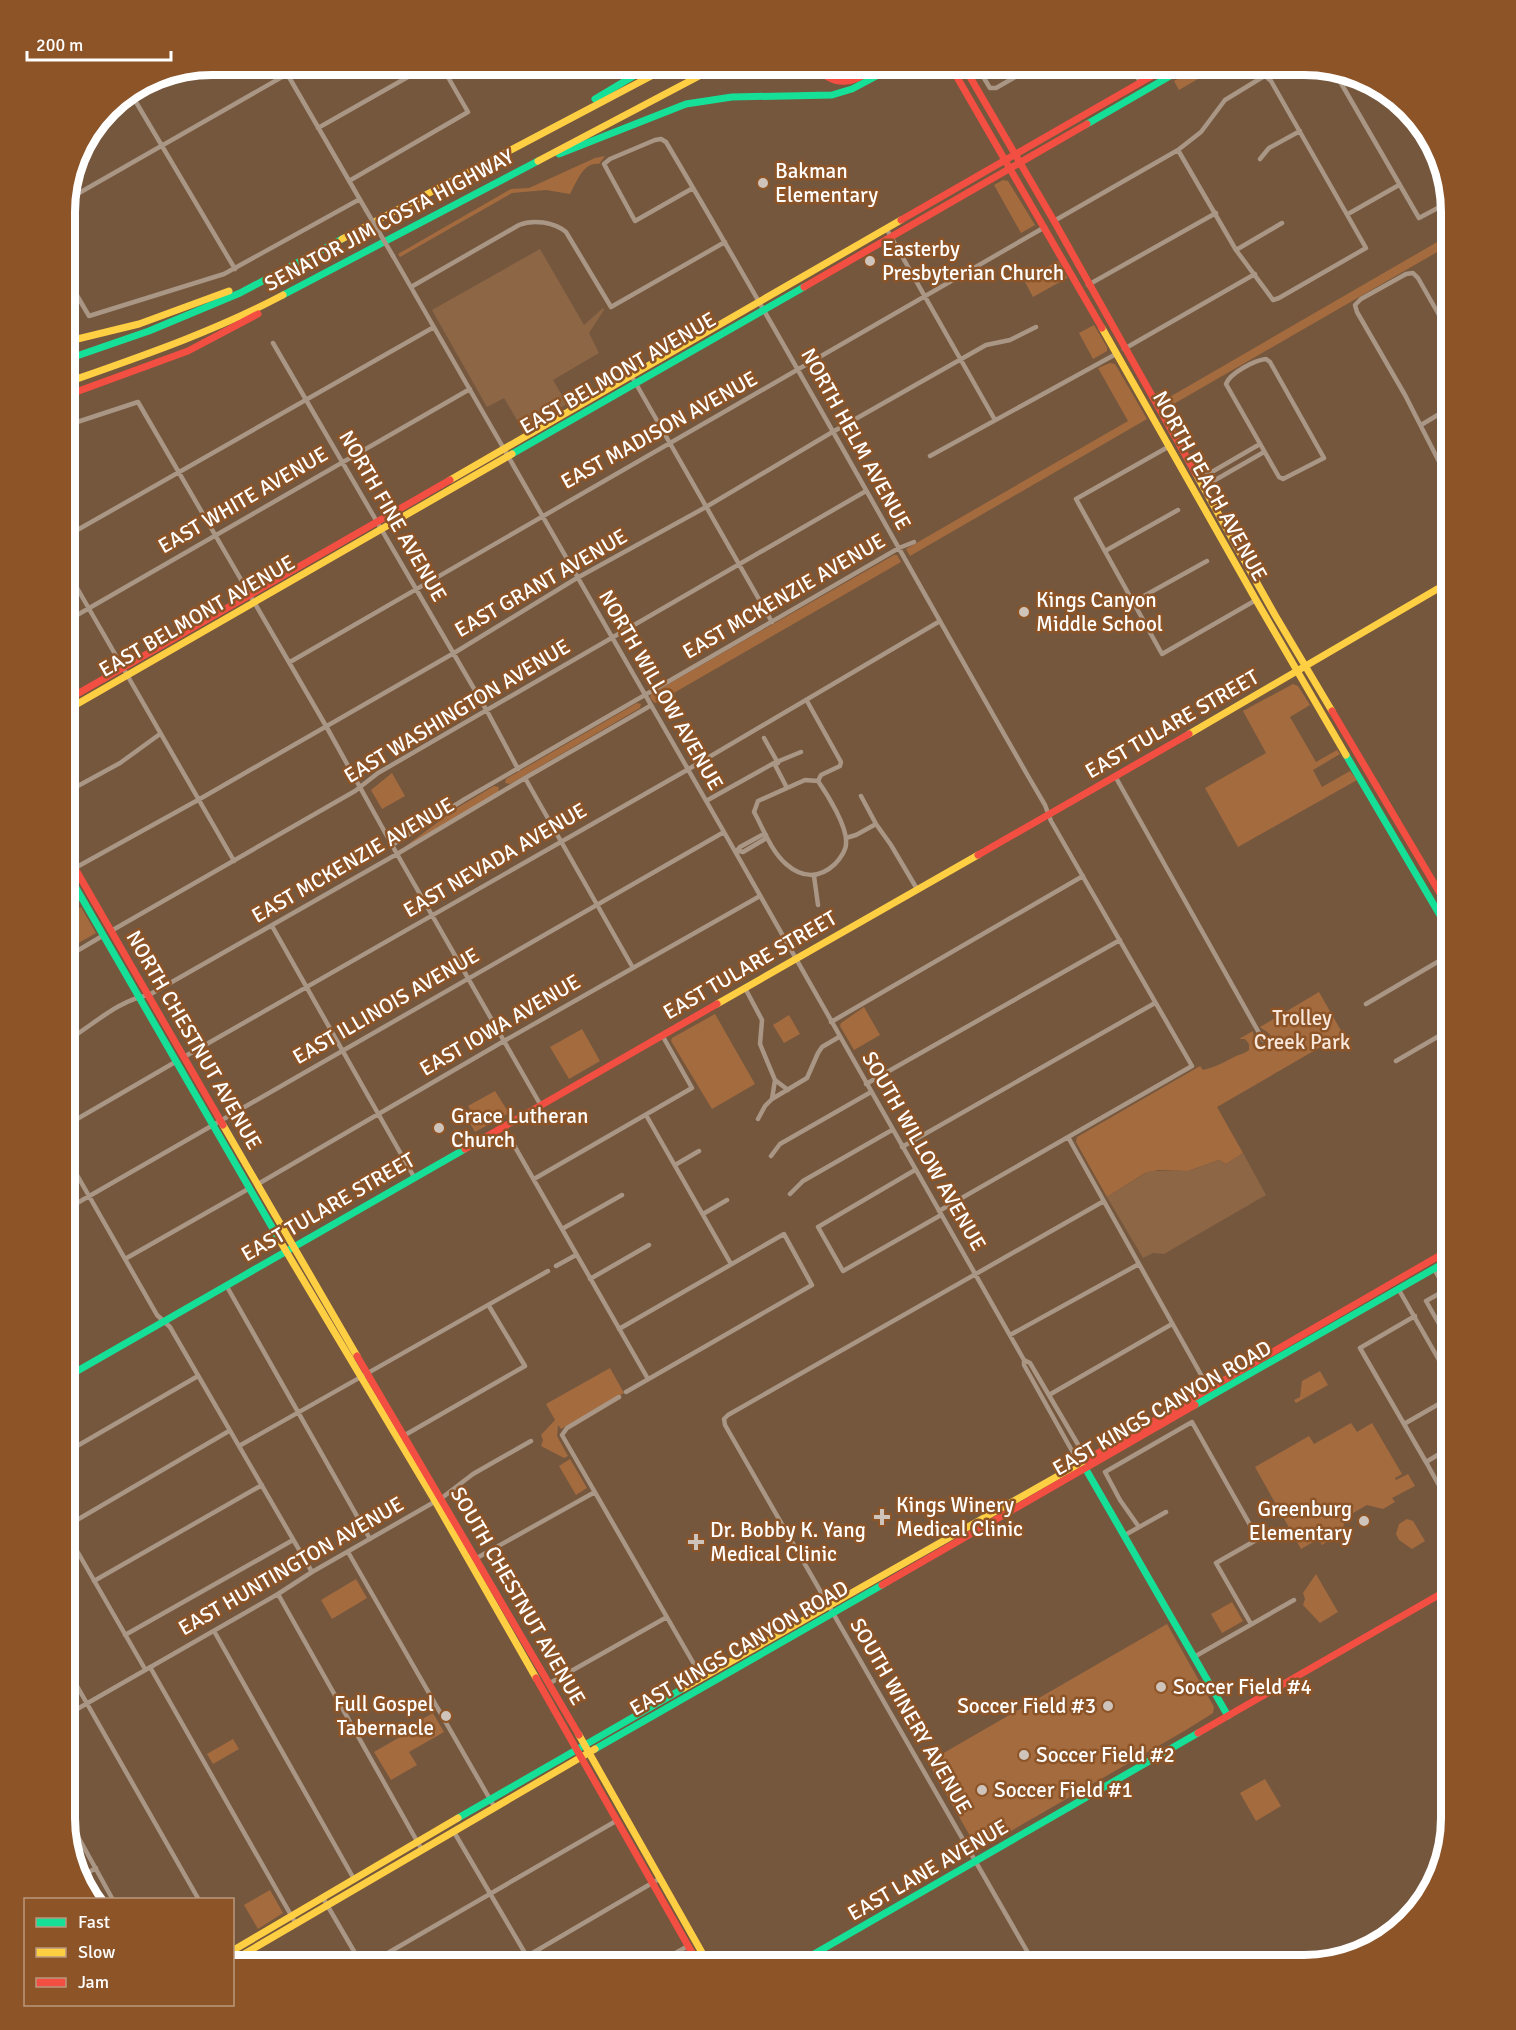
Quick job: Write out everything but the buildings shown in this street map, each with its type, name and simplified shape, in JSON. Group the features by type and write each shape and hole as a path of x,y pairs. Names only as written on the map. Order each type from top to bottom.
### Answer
{"main road":[{"path":"495,158 635,75"},
{"name":"SENATOR JIM COSTA HIGHWAY","path":"75,357 149,331 214,304 653,75"},
{"name":"SENATOR JIM COSTA HIGHWAY","path":"75,379 129,362 250,312 701,75"},
{"path":"824,75 841,82 863,75"},
{"path":"505,177 686,104 732,97 832,95 852,89 878,75"},
{"name":"NORTH PEACH AVENUE","path":"956,75 1056,246 1297,672 1441,909"},
{"name":"NORTH PEACH AVENUE","path":"969,75 1054,221 1142,382 1305,667 1441,894"},
{"name":"EAST BELMONT AVENUE","path":"75,695 1153,75"},
{"name":"EAST BELMONT AVENUE","path":"75,705 1171,75"},
{"path":"75,341 160,317 224,294 300,255 345,237"},
{"path":"1056,246 1064,254 1082,284 1088,285"},
{"path":"75,392 157,365 199,347 254,317 321,274"},
{"path":"1116,354 1122,356 1142,382"},
{"path":"1168,447 1175,449 1191,476 1198,480"},
{"name":"EAST TULARE STREET","path":"75,1372 1441,587"},
{"name":"NORTH CHESTNUT AVENUE","path":"75,868 294,1246"},
{"name":"NORTH CHESTNUT AVENUE","path":"75,888 286,1251"},
{"path":"232,1157 240,1162 253,1183 258,1184"},
{"name":"SOUTH CHESTNUT AVENUE","path":"294,1246 514,1620 703,1955"},
{"name":"SOUTH CHESTNUT AVENUE","path":"286,1251 470,1562 693,1955"},
{"name":"EAST KINGS CANYON ROAD","path":"234,1950 575,1749 1441,1255"},
{"name":"EAST KINGS CANYON ROAD","path":"242,1955 580,1758 1441,1265"},
{"name":"SOUTH WILLOW AVENUE","path":"1082,1462 1228,1716"},
{"name":"EAST LANE AVENUE","path":"812,1955 1441,1594"},
{"path":"506,1625 514,1620"},
{"path":"616,1821 623,1825 636,1847 643,1850"}],"street":[{"path":"76,195 285,75"},
{"name":"NORTH WILLOW AVENUE","path":"288,75 470,389 644,696 737,852 795,959"},
{"path":"318,128 410,75"},
{"path":"349,181 468,112 447,75"},
{"path":"982,75 990,88 996,88 1019,75"},
{"path":"1136,75 1145,90"},
{"path":"1054,221 1178,150 1202,132 1225,100 1266,75 1366,248 1273,300 1236,250 1178,150"},
{"path":"1339,80 1419,218 1441,206"},
{"path":"134,99 235,269"},
{"path":"1260,159 1269,148 1300,131"},
{"name":"NORTH HELM AVENUE","path":"693,188 635,221 604,164 619,155 661,139 666,142 725,242 758,301 799,370 1192,1066 1068,1137"},
{"path":"1348,214 1399,185"},
{"path":"75,292 89,316 224,274 360,199"},
{"path":"1088,285 1216,213"},
{"path":"411,287 527,222 561,228 569,236 611,307 725,242"},
{"path":"1236,250 1282,223"},
{"name":"EAST MADISON AVENUE","path":"290,662 541,515 799,370 1045,227"},
{"path":"886,228 995,420"},
{"path":"1441,317 1413,273 1406,274 1361,299 1355,305 1441,464"},
{"path":"1124,349 1255,274"},
{"path":"75,531 434,327"},
{"name":"EAST GRANT AVENUE","path":"75,868 327,726 577,578 706,507 986,345 1010,340 1036,327"},
{"name":"NORTH FINE AVENUE","path":"273,343 454,652 518,770"},
{"path":"930,456 1116,354"},
{"path":"1266,359 1270,362 1324,458 1283,479 1279,477 1264,452 1227,387 1226,381 1260,360 1266,359"},
{"path":"631,375 772,622"},
{"name":"EAST WHITE AVENUE","path":"75,616 470,389"},
{"path":"75,423 138,402 327,726 397,854 540,1104"},
{"path":"1421,425 1441,413"},
{"path":"1198,480 1260,444"},
{"path":"1168,447 1076,499 1162,654 1256,600"},
{"path":"1206,494 1206,485 1264,452"},
{"name":"EAST WASHINGTON AVENUE","path":"75,952 738,564 866,492"},
{"path":"1105,551 1178,510"},
{"name":"EAST MCKENZIE AVENUE","path":"392,845 498,780 899,548 914,542"},
{"path":"1133,602 1207,561"},
{"path":"75,585 234,861"},
{"name":"EAST NEVADA AVENUE","path":"75,1120 807,701 940,621"},
{"path":"807,701 841,762 840,766 821,775 818,780"},
{"name":"EAST MCKENZIE AVENUE","path":"75,1035 122,1005 149,995 272,926 650,706"},
{"path":"75,787 120,763 160,734"},
{"path":"764,738 787,788"},
{"path":"706,801 801,752"},
{"path":"1115,776 1263,1040"},
{"path":"525,778 633,968"},
{"path":"498,780 505,790"},
{"path":"805,780 818,780 837,815 846,838 846,845 839,860 828,871 814,876 802,874 786,864 777,853 754,812 758,801 805,780"},
{"path":"861,796 917,889"},
{"path":"846,838 876,824"},
{"name":"EAST ILLINOIS AVENUE","path":"75,1204 724,832"},
{"path":"762,835 766,835 765,839 743,852 737,852 762,835"},
{"path":"814,876 818,904"},
{"path":"831,1022 1083,876"},
{"name":"EAST IOWA AVENUE","path":"258,1184 760,896"},
{"path":"272,926 414,1177"},
{"path":"866,1084 1120,940"},
{"name":"SOUTH WILLOW AVENUE","path":"795,959 1010,1335 1024,1360 1024,1365 1076,1458 1082,1462 1083,1453 1030,1363 1024,1360"},
{"path":"1366,1004 1441,960"},
{"path":"745,988 762,1020 760,1044 775,1080 788,1090"},
{"path":"902,1147 1155,1003"},
{"path":"534,1179 692,1088 662,1034"},
{"path":"1396,1061 1441,1035"},
{"path":"758,1119 772,1099 807,1078 822,1047 839,1037"},
{"path":"772,1099 775,1080"},
{"path":"771,1156 780,1144 871,1092"},
{"path":"646,1115 731,1264"},
{"path":"503,1126 648,1379"},
{"path":"790,1194 802,1181 892,1130"},
{"path":"915,1170 818,1227 826,1246 843,1271 1068,1137 1209,1389"},
{"path":"675,1165 699,1151"},
{"path":"75,1172 157,1315 170,1327 312,1572"},
{"path":"125,1259 250,1188"},
{"path":"562,1229 622,1195"},
{"path":"702,1214 727,1200"},
{"path":"975,1273 1104,1201"},
{"path":"619,1329 784,1234 801,1260 812,1285 626,1392"},
{"path":"590,1279 649,1245"},
{"path":"556,1266 576,1255"},
{"path":"1010,1335 1139,1264"},
{"path":"1434,1269 1441,1278"},
{"path":"239,1446 548,1271"},
{"name":"SOUTH WINERY AVENUE","path":"975,1273 724,1419 725,1425 1029,1955"},
{"path":"226,1285 370,1539"},
{"path":"1399,1290 1441,1362"},
{"path":"1441,1293 1426,1301 1441,1326"},
{"path":"405,1435 525,1366 489,1306"},
{"path":"1415,1316 1360,1348 1441,1487"},
{"path":"1049,1395 1172,1324"},
{"path":"75,1447 198,1376"},
{"path":"619,1397 563,1431 564,1437 702,1678"},
{"path":"1404,1424 1441,1403"},
{"path":"1139,1527 1120,1500 1105,1472 1192,1422 1258,1539 1216,1563 1251,1624"},
{"path":"75,1523 230,1431"},
{"name":"EAST HUNTINGTON AVENUE","path":"75,1710 435,1502 473,1474 531,1441"},
{"path":"1426,1462 1441,1453"},
{"path":"94,1581 262,1485"},
{"path":"470,1562 595,1492"},
{"path":"1125,1535 1166,1512"},
{"path":"124,1635 293,1540"},
{"path":"75,1550 124,1635 147,1668 296,1924"},
{"path":"348,1552 495,1808"},
{"path":"278,1594 422,1850"},
{"path":"1194,1657 1294,1600"},
{"path":"550,1683 667,1617"},
{"path":"214,1631 355,1880"},
{"path":"75,1683 198,1898"},
{"path":"385,1955 616,1821"},
{"path":"454,1832 527,1955"},
{"path":"76,1833 112,1898"},
{"path":"86,1874 96,1868"},
{"path":"531,1955 659,1878"},
{"path":"322,1898 356,1955"},
{"path":"672,1955 688,1946"}],"green space":[{"path":"1185,75 1205,75 1179,90 1174,81"},
{"path":"605,156 599,164 593,164 585,169 570,194 546,190 512,193 400,257 398,254 511,189 529,188 595,158"},
{"path":"1003,180 1008,181 1035,225 1021,233 994,185"},
{"path":"1441,240 1441,250 1165,409 1161,402"},
{"path":"1058,261 1067,278 1033,297 1024,280"},
{"path":"1094,325 1107,351 1093,359 1079,333"},
{"path":"1110,363 1115,364 1147,419 910,556 906,549 1128,421 1098,368"},
{"path":"897,555 901,562 658,702 655,703 650,698 651,694"},
{"path":"1293,684 1298,686 1310,705 1290,717 1316,762 1337,750 1340,754 1313,770 1322,787 1350,771 1357,780 1238,847 1205,788 1266,753 1243,711"},
{"path":"637,703 641,704 640,708 510,784 505,783 506,779"},
{"path":"392,773 405,796 382,809 371,790"},
{"path":"494,786 499,787 498,793 403,848 457,808"},
{"path":"81,907 96,933 75,945 75,910"},
{"name":"Trolley Creek Park","path":"1319,992 1343,1034 1217,1107 1243,1153 1226,1164 1219,1160 1188,1171 1158,1170 1145,1173 1107,1197 1076,1142 1077,1137 1200,1066 1203,1070 1207,1069 1246,1052 1249,1050 1249,1044 1245,1039 1239,1039 1253,1031 1255,1046 1259,1049 1268,1048 1273,1042 1272,1039 1260,1027"},
{"path":"864,1007 880,1035 854,1050 840,1026"},
{"path":"715,1014 755,1084 712,1109 671,1041 672,1038"},
{"path":"789,1015 800,1034 784,1043 773,1025"},
{"path":"582,1029 600,1061 569,1079 550,1047"},
{"path":"495,1091 509,1113 475,1132 468,1120 474,1116 468,1106"},
{"path":"610,1368 624,1393 561,1429 558,1425 557,1436 568,1456 564,1458 541,1446 543,1440 541,1435 555,1420 546,1404"},
{"path":"1320,1371 1328,1385 1296,1403 1294,1400 1300,1397 1302,1381"},
{"path":"1351,1423 1357,1432 1372,1423 1402,1474 1395,1478 1396,1480 1408,1474 1415,1486 1392,1498 1395,1502 1383,1509 1367,1505 1346,1517 1342,1531 1322,1545 1318,1539 1301,1549 1255,1467 1309,1436 1314,1444"},
{"path":"570,1459 587,1488 576,1495 559,1466"},
{"path":"1407,1519 1413,1521 1425,1541 1412,1549 1399,1540 1396,1534 1399,1524"},
{"path":"1316,1574 1338,1612 1320,1623 1303,1605 1305,1599 1303,1593"},
{"path":"356,1579 367,1598 332,1619 321,1600"},
{"path":"1232,1602 1243,1621 1222,1633 1211,1614"},
{"path":"1167,1624 1214,1707 1213,1713 978,1850 928,1762"},
{"path":"433,1713 444,1732 409,1752 417,1765 391,1780 374,1752 400,1737 398,1733"},
{"path":"233,1739 239,1749 213,1764 207,1754"},
{"path":"1265,1779 1281,1806 1256,1821 1240,1793"},
{"path":"270,1890 283,1913 258,1929 244,1905"}],"shaded area":[{"path":"540,249 584,325 603,308 604,310 589,333 599,353 553,380 567,404 523,430 504,398 487,407 432,310"},
{"path":"1243,1153 1266,1195 1164,1254 1153,1253 1143,1258 1107,1197 1149,1171 1188,1171 1219,1160 1226,1164"}],"traffic: fast":[{"path":"595,99 635,75"},
{"path":"559,154 686,104 732,97 832,95 852,89 878,75"},
{"path":"1087,124 1172,75"},
{"path":"283,295 538,161"},
{"path":"75,357 149,331 240,293 342,239"},
{"path":"512,454 804,287"},
{"path":"1346,755 1441,917"},
{"path":"75,886 280,1241"},
{"path":"75,1372 465,1149"},
{"path":"1195,1405 1441,1265"},
{"path":"1084,1466 1228,1716"},
{"path":"595,1749 882,1585"},
{"path":"458,1818 684,1688"},
{"path":"812,1955 1198,1733"}],"traffic: slow":[{"path":"342,239 653,75"},
{"path":"538,161 701,75"},
{"path":"450,480 901,220"},
{"path":"75,340 139,324 229,291"},
{"path":"75,379 203,332 283,295"},
{"path":"1102,328 1346,755"},
{"path":"75,705 512,454"},
{"path":"1196,474 1332,711"},
{"path":"1189,734 1441,587"},
{"path":"717,1004 978,855"},
{"path":"223,1125 357,1356"},
{"path":"280,1241 435,1501 536,1678"},
{"path":"684,1688 1086,1460"},
{"path":"579,1735 703,1955"},
{"path":"242,1955 595,1749"},
{"path":"234,1950 458,1818"}],"traffic: jam":[{"path":"825,75 838,81 865,75"},
{"path":"956,75 1102,328"},
{"path":"969,75 1196,474"},
{"path":"901,220 1154,75"},
{"path":"804,287 1087,124"},
{"path":"75,392 188,351 258,314"},
{"path":"75,695 450,480"},
{"path":"1332,711 1441,895"},
{"path":"978,855 1189,734"},
{"path":"75,868 223,1125"},
{"path":"465,1149 717,1004"},
{"path":"1086,1460 1441,1255"},
{"path":"357,1356 579,1735"},
{"path":"882,1585 1195,1405"},
{"path":"1198,1733 1441,1594"},
{"path":"536,1678 693,1955"}],"place":[{"name":"Bakman Elementary","path":"763,183"},
{"name":"Easterby Presbyterian Church","path":"870,261"},
{"name":"Kings Canyon Middle School","path":"1024,612"},
{"name":"Grace Lutheran Church","path":"439,1128"},
{"name":"Kings Winery Medical Clinic","path":"882,1517"},
{"name":"Greenburg Elementary","path":"1364,1521"},
{"name":"Dr. Bobby K. Yang Medical Clinic","path":"696,1542"},
{"name":"Soccer Field #4","path":"1161,1687"},
{"name":"Soccer Field #3","path":"1108,1706"},
{"name":"Full Gospel Tabernacle","path":"446,1716"},
{"name":"Soccer Field #2","path":"1024,1755"},
{"name":"Soccer Field #1","path":"982,1790"}]}
